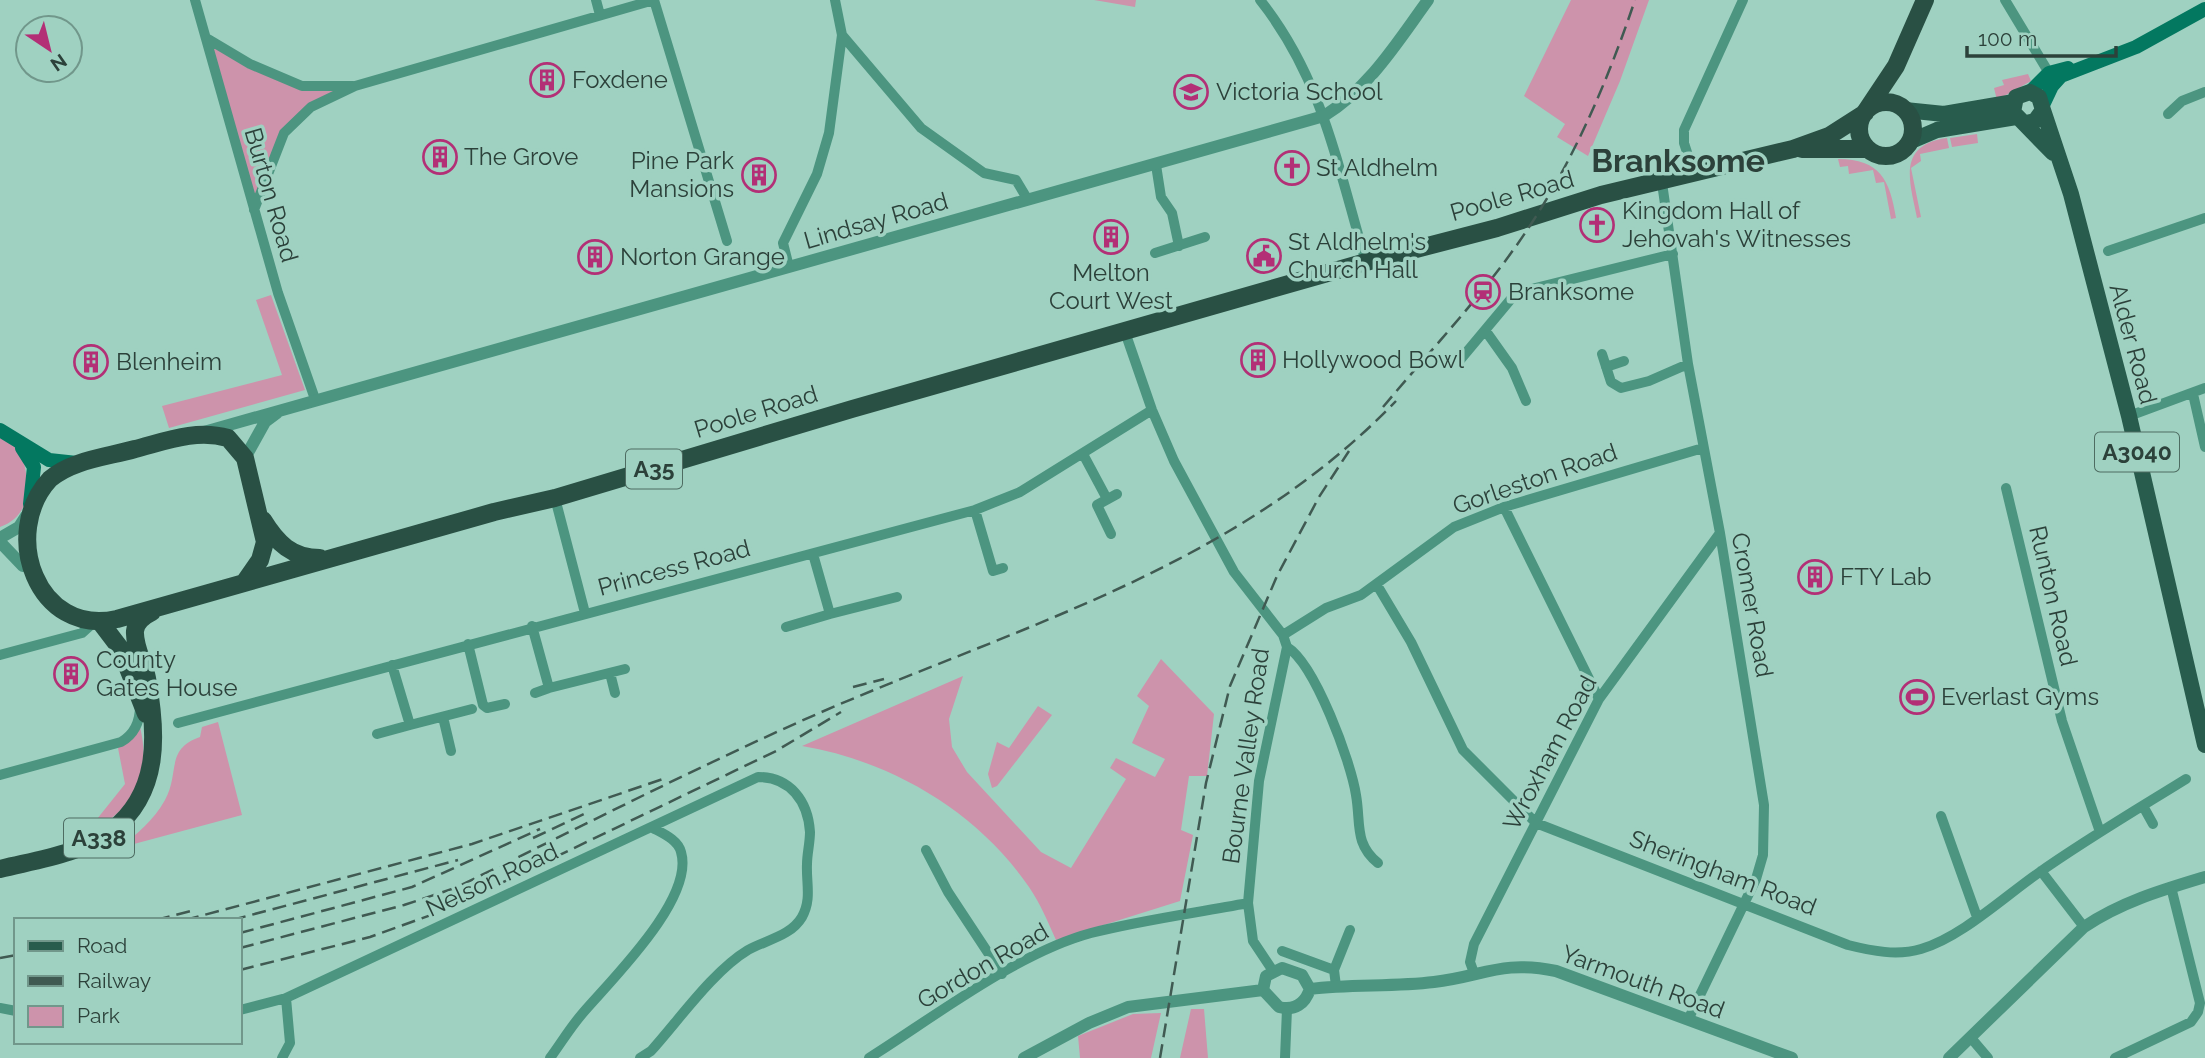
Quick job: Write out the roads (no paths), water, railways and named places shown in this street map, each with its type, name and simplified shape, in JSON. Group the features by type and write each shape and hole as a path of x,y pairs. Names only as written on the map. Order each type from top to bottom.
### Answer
{"highway":[{"name":"A35","path":"1866,112 1896,66 1925,0"},
{"name":"A35","path":"1896,66 1902,108"},
{"path":"1885,102 1902,108 1912,125 1909,142 1903,149 1888,156 1868,149 1860,136 1860,120 1866,112 1885,102"},
{"name":"Poole Road","path":"244,583 495,512 555,498 1166,319 1497,228 1619,190 1662,183 1793,149 1829,136 1866,112"},
{"name":"Poole Road","path":"1793,149 1868,149"},
{"path":"97,623 73,616 47,599 36,589 23,566 20,544 28,510 50,479 82,463 201,433 228,438 245,458"},
{"name":"A35","path":"97,623 244,583 263,551 258,510 245,458"},
{"name":"Poole Road","path":"258,510 283,547 310,558 338,558"},
{"name":"A338","path":"0,869 88,844 122,821 140,799 149,778 154,754 142,659 135,628 145,615 163,607"},
{"name":"A338","path":"97,623 120,648 140,704 152,726"}],"main road":[{"path":"2018,114 2020,94 2030,92 2049,74 2136,47 2205,9"},
{"path":"1902,108 1933,115 2018,114 2035,121 2052,86 2062,76 2083,65"},
{"path":"2030,92 2039,97 2043,108"},
{"name":"Alder Road","path":"2043,108 2071,194 2129,416 2205,745"},
{"path":"1909,142 1925,133 2018,114"},
{"name":"Alder Road","path":"2018,114 2059,161"},
{"path":"0,430 19,444 53,461 82,463"},
{"path":"19,444 34,467 28,510"}],"street":[{"name":"Burton Road","path":"195,0 278,293 315,399"},
{"path":"596,0 600,15"},
{"path":"254,210 284,133 311,107 355,86 654,0 727,241"},
{"path":"789,267 783,243 817,174 829,134 842,35 835,0"},
{"path":"1260,0 1294,45 1324,116 1366,262"},
{"name":"Lindsay Road","path":"201,433 1324,116 1352,97 1373,76 1428,0"},
{"path":"1694,174 1684,143 1684,130 1743,0"},
{"path":"2005,0 2049,74"},
{"path":"842,35 921,128 984,173 1016,180 1028,200"},
{"path":"208,39 250,64 302,86 355,86"},
{"path":"2168,114 2182,101 2205,92"},
{"path":"1156,165 1161,197 1172,213 1180,246"},
{"name":"Cromer Road","path":"1662,183 1688,364 1720,533 1764,805 1763,855 1756,879 1688,1020"},
{"path":"2108,251 2205,218"},
{"path":"1155,253 1205,237"},
{"path":"1461,360 1516,293 1673,254"},
{"name":"Bourne Valley Road","path":"1135,329 1139,370 1152,411 1174,461 1234,572 1283,635 1287,647 1259,781 1248,903 1253,941 1273,971"},
{"path":"1485,330 1512,368 1526,401"},
{"path":"1602,354 1611,382 1621,388 1649,381 1688,364"},
{"path":"1606,367 1624,361"},
{"path":"2129,416 2205,388"},
{"path":"2193,394 2205,447"},
{"name":"Lindsay Road","path":"245,458 265,422 287,408"},
{"name":"Princess Road","path":"191,734 183,722 532,626 975,510 1020,492 1152,411"},
{"name":"Gorleston Road","path":"1283,635 1315,613 1350,601 1377,585 1454,527 1504,508 1703,447"},
{"path":"1083,454 1106,497"},
{"name":"Runton Road","path":"2006,488 2062,721 2100,832"},
{"path":"1111,534 1097,505 1106,497 1117,494"},
{"path":"555,498 585,613"},
{"path":"1504,508 1599,699"},
{"path":"23,566 0,540 19,527 28,510"},
{"path":"975,510 998,570 981,575"},
{"name":"Wroxham Road","path":"1474,973 1471,951 1599,699 1720,533"},
{"path":"813,554 830,614"},
{"name":"Sheringham Road","path":"1377,585 1410,642 1459,743 1478,767 1536,823 1848,946 1898,953 1923,949 1977,917 2100,832 2186,779"},
{"path":"786,627 897,597"},
{"path":"0,655 82,633 97,623"},
{"path":"532,626 550,688"},
{"path":"468,644 484,705 487,708 505,704"},
{"path":"1287,647 1293,651 1314,684 1337,730 1357,796 1361,845 1378,863"},
{"path":"392,665 410,725"},
{"path":"535,693 625,669"},
{"path":"610,673 615,693"},
{"path":"0,775 121,742 132,732 140,718 140,704"},
{"path":"377,734 472,709"},
{"path":"443,717 451,751"},
{"name":"Nelson Road","path":"242,1009 286,998 758,777 774,777 791,785 805,808 810,832 808,899 801,918 786,932 746,951 717,977 651,1051 640,1058"},
{"path":"2143,806 2153,824"},
{"path":"1941,816 1977,917"},
{"path":"550,1058 580,1017 638,950 675,895 681,873 681,852 670,837 653,828"},
{"path":"926,850 948,892 1002,974"},
{"path":"2041,871 2084,927"},
{"path":"1949,1058 2084,927 2109,910 2205,877"},
{"path":"2115,1058 2191,1022 2199,1012 2200,1003 2171,887"},
{"name":"Gordon Road","path":"869,1058 1002,974 1090,934 1248,903"},
{"path":"1336,986 1334,970 1350,930"},
{"path":"1282,951 1334,970"},
{"name":"Yarmouth Road","path":"1310,989 1436,982 1521,966 1556,971 1792,1058"},
{"path":"1282,968 1302,975 1310,989 1302,1003 1287,1009 1273,1003 1263,990 1266,976 1273,971 1282,968"},
{"path":"1024,1058 1089,1023 1128,1006 1263,990"},
{"path":"282,1058 290,1043 286,998"},
{"path":"1286,1058 1287,1009"},
{"path":"1971,1038 1988,1058"}],"railway":[{"path":"1383,407 1480,293 1533,221 1564,169 1591,114 1635,0"},
{"path":"242,947 404,905 455,888 680,777 817,714 1123,587 1196,550 1266,508 1333,459 1396,401"},
{"path":"1160,1058 1206,783 1230,686 1277,576 1319,497 1349,451"},
{"path":"853,687 884,679"},
{"path":"242,969 370,937 445,910 776,751 841,712"},
{"path":"193,918 472,844 663,779"},
{"path":"533,838 584,814"},
{"path":"242,932 412,887 540,829"},
{"path":"240,918 458,860"},
{"path":"164,918 195,910"},
{"path":"0,958 14,955"}],"place":[{"name":"Foxdene","path":"547,80"},
{"name":"Victoria School","path":"1191,92"},
{"name":"The Grove","path":"440,157"},
{"name":"St Aldhelm","path":"1292,168"},
{"name":"Pine Park Mansions","path":"759,175"},
{"name":"Kingdom Hall of Jehovah's Witnesses","path":"1597,225"},
{"name":"Melton Court West","path":"1111,237"},
{"name":"St Aldhelm's Church Hall","path":"1264,256"},
{"name":"Norton Grange","path":"595,257"},
{"name":"Branksome","path":"1483,292"},
{"name":"Hollywood Bowl","path":"1258,360"},
{"name":"Blenheim","path":"91,362"},
{"name":"FTY Lab","path":"1815,577"},
{"name":"County Gates House","path":"71,674"},
{"name":"Everlast Gyms","path":"1917,697"}],"district":[{"name":"Branksome","path":"1678,161"}]}
